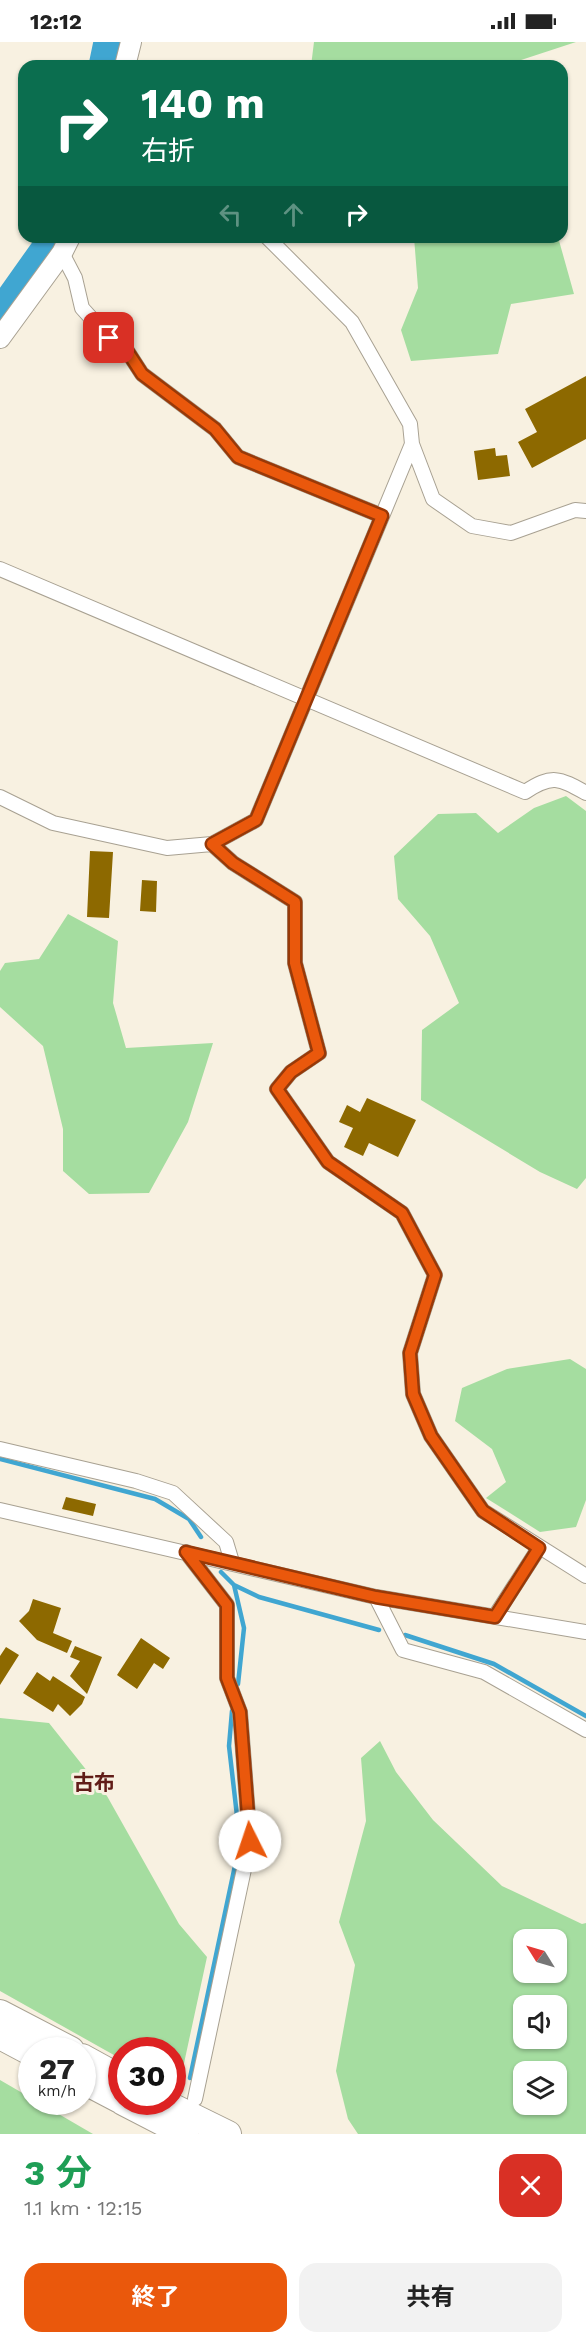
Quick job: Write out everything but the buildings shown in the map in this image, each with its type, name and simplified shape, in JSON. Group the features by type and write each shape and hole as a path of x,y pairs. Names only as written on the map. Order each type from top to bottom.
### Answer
{"highway":[{"path":"0,2013 46,2037"},
{"path":"0,2036 18,2046"},
{"path":"186,2113 228,2134"},
{"path":"149,2115 185,2134"}],"main road":[{"path":"126,60 130,42"},
{"path":"0,338 66,245"}],"street":[{"path":"273,243 352,322 410,424 412,444 433,499 472,526 511,533 575,510 586,511"},
{"path":"66,245 82,308 109,338 120,340 142,374 215,429 238,457 382,516"},
{"path":"0,797 53,823 167,848 212,844 256,820 412,444"},
{"path":"0,569 306,697 525,792 542,781 563,780 586,793"},
{"path":"212,844 233,863 295,902 295,963 319,1053 291,1072 277,1089 328,1162 402,1213 435,1275 410,1353 413,1394 431,1436 483,1511 586,1576"},
{"path":"0,1449 136,1481 173,1493 226,1542 232,1562"},
{"path":"0,1510 376,1597 586,1632"},
{"path":"495,1617 539,1548"},
{"path":"186,1552 227,1605 227,1678 240,1712 250,1841 195,2099"},
{"path":"376,1597 403,1650 484,1672 586,1730"}],"green space":[{"path":"314,42 576,42 521,60 312,60"},
{"path":"414,243 560,243 574,294 511,304 498,354 411,361 401,330 418,288"},
{"path":"566,796 586,811 586,1178 577,1189 540,1172 421,1100 422,1030 459,1003 430,936 398,899 394,856 438,814 476,813 498,833 534,808"},
{"path":"68,914 118,941 113,1003 126,1048 213,1043 188,1122 149,1193 89,1194 63,1171 63,1129 43,1046 0,1007 0,971 5,963 39,959"},
{"path":"570,1359 586,1369 586,1500 576,1527 540,1532 486,1498 506,1482 492,1449 455,1421 462,1388 507,1369"},
{"path":"0,1718 49,1723 107,1796 179,1924 207,1957 186,2054 186,2037 108,2037 108,2052 96,2045 96,2037 82,2037 0,1991"},
{"path":"380,1741 396,1772 433,1820 502,1886 582,1924 586,1923 586,2134 358,2134 348,2119 336,2071 355,1965 339,1922 366,1821 361,1758"},
{"path":"0,2080 18,2090 18,2115 60,2115 93,2134 0,2134"}],"waterway":[{"path":"103,60 107,42"},
{"path":"0,311 46,243"},
{"path":"0,1459 155,1499 189,1519 201,1537"},
{"path":"221,1572 234,1585 259,1597 379,1630"},
{"path":"234,1585 244,1628 238,1684"},
{"path":"405,1635 494,1664 586,1716"},
{"path":"190,2078 240,1842 229,1746 232,1711"}],"district":[{"name":"古布","path":"94,1783"}],"route":[{"path":"109,338 120,340 142,374 215,429 238,457 382,516 256,820 212,844 233,863 295,902 295,963 319,1053 291,1072 277,1089 328,1162 402,1213 435,1275 410,1353 413,1394 431,1436 483,1511 539,1548 495,1617 376,1597 186,1552 227,1605 227,1678 240,1712 250,1841"}]}
